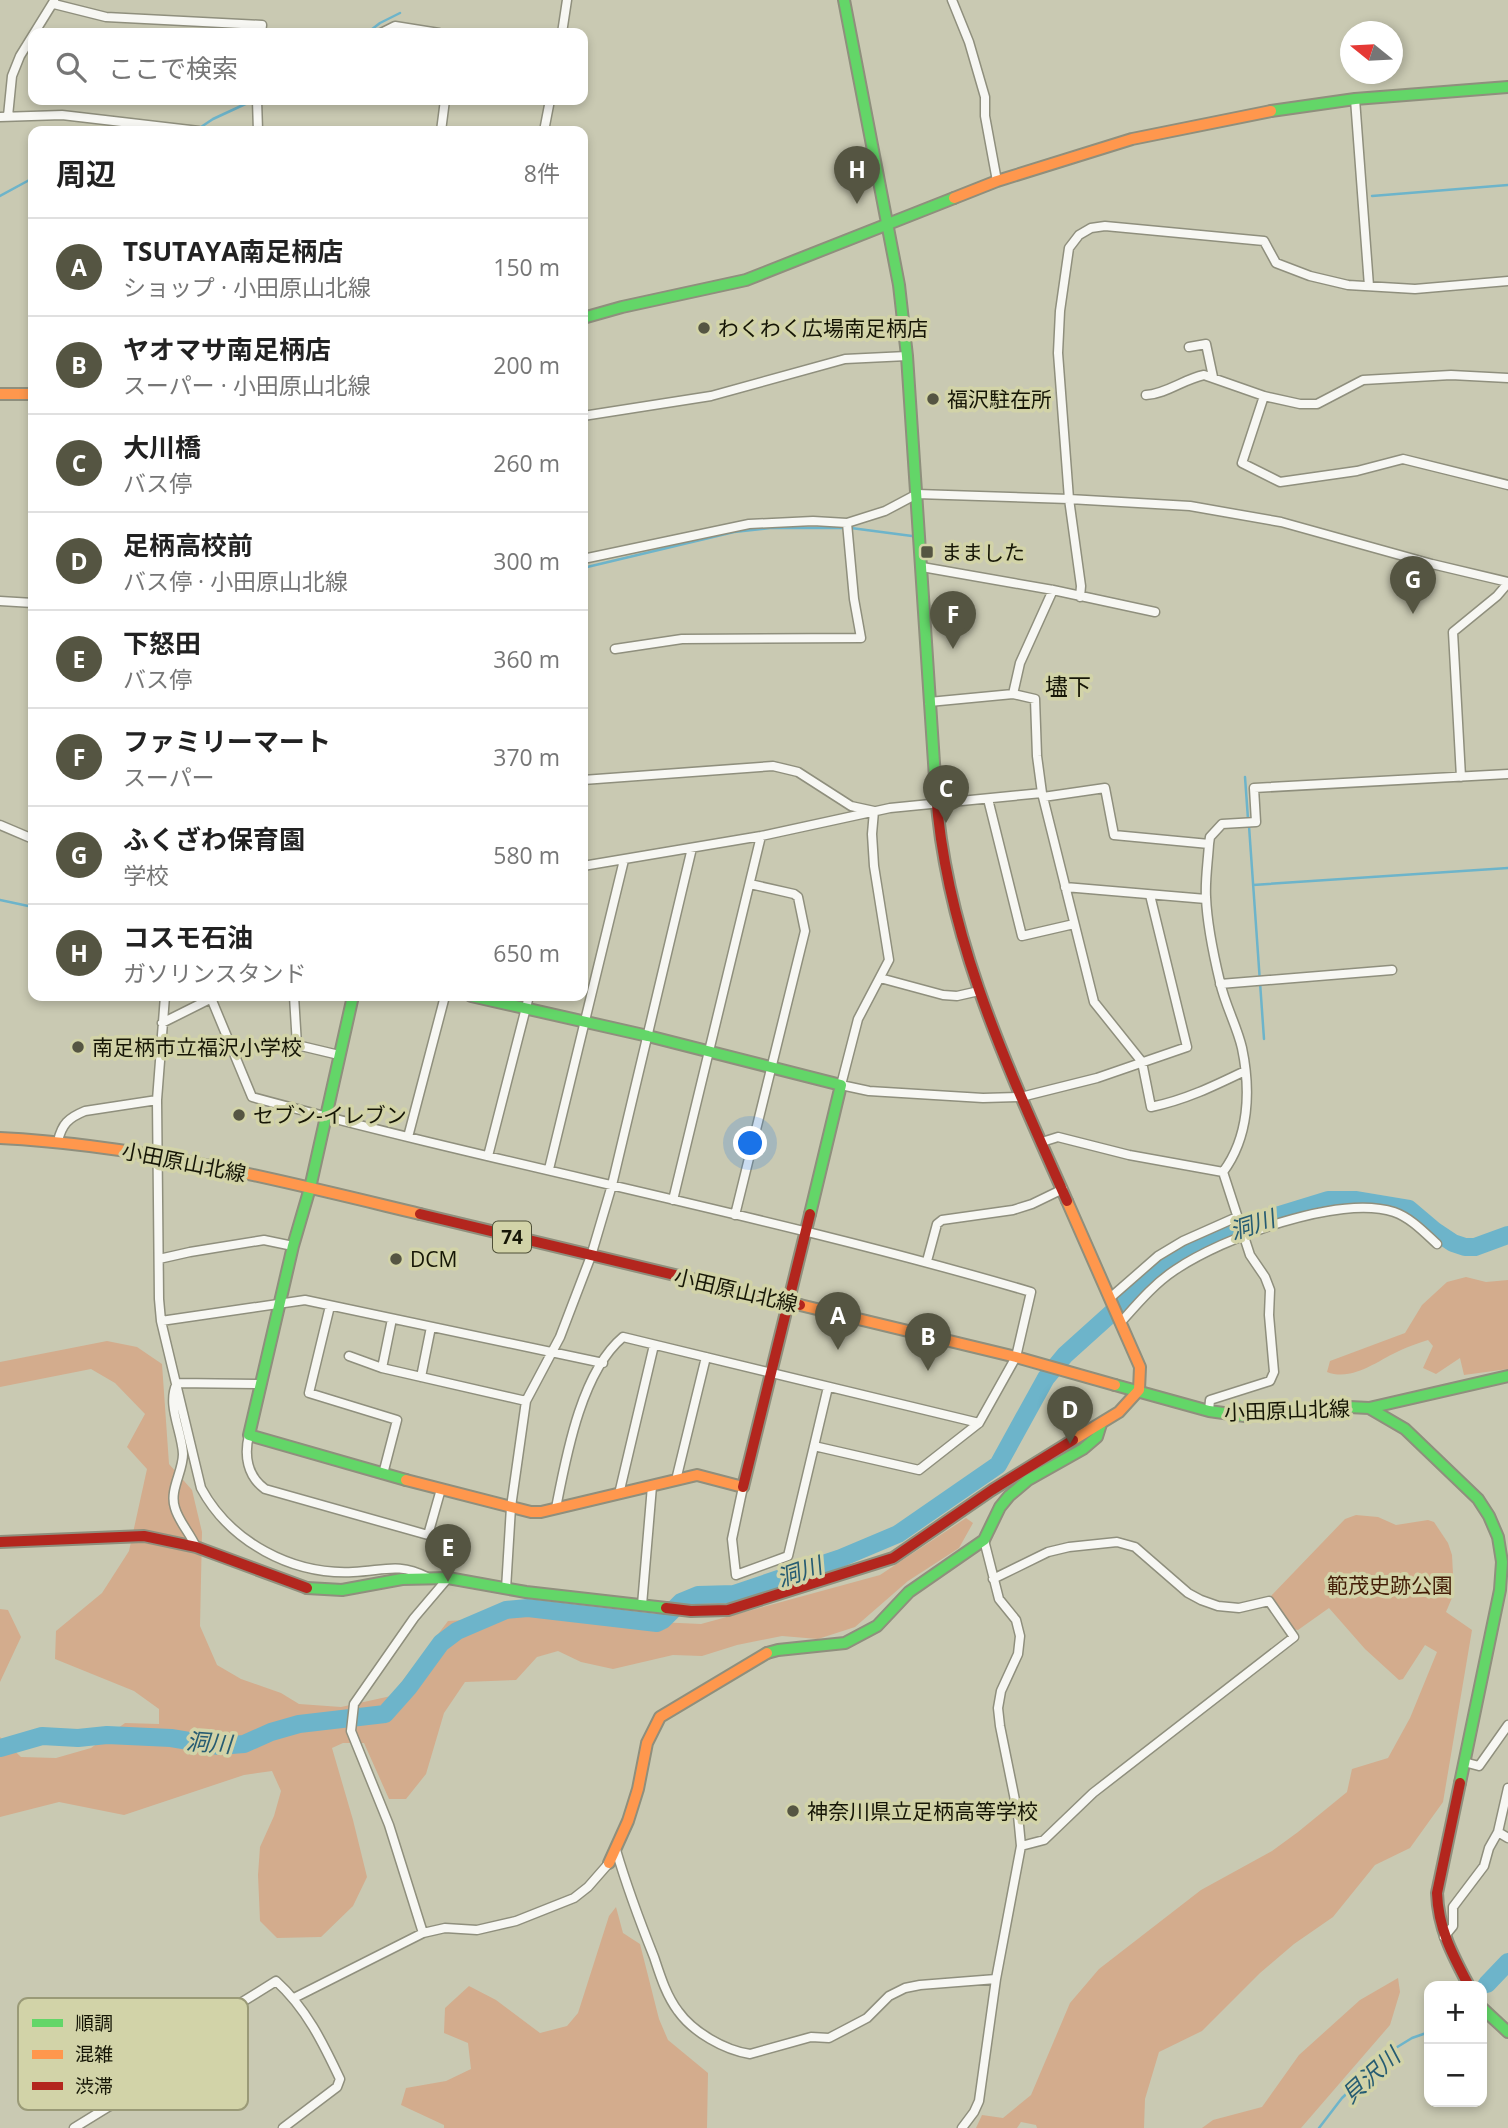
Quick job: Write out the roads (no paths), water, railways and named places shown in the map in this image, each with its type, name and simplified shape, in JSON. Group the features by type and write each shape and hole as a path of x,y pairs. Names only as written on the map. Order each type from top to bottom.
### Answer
{"street":[{"path":"69,8 79,0"},
{"path":"563,28 567,0"},
{"path":"0,1542 144,1536 196,1547 286,1582 315,1590 342,1590 402,1579 448,1578 506,1589 691,1611 728,1610 893,1558 1024,1469 1101,1424 1128,1405 1139,1390 1140,1367 1021,1097 979,991 950,895 937,802 907,356 899,285 844,0"},
{"path":"952,0 969,42 985,97 985,116 997,181"},
{"path":"37,28 54,2 106,16 262,25 262,28"},
{"path":"28,43 12,76 4,116 62,115 156,126"},
{"path":"588,317 746,280 997,181 1132,139 1275,110 1355,99 1508,88"},
{"path":"1355,99 1369,286"},
{"path":"257,105 258,126"},
{"path":"442,126 444,105"},
{"path":"545,126 549,105"},
{"path":"1080,597 1081,586 1069,499 1058,353 1065,268 1069,248 1079,235 1091,229 1117,226 1264,241 1276,263 1334,283 1415,289 1508,281"},
{"path":"1189,347 1206,344 1213,377"},
{"path":"588,415 710,396 845,359 907,356"},
{"path":"1146,396 1194,377 1213,377 1264,396 1300,404 1317,404 1363,380 1451,375 1508,379"},
{"path":"0,394 28,394"},
{"path":"1264,396 1242,463 1280,482 1357,471 1402,459 1508,485"},
{"path":"588,558 749,524 813,521 847,523 885,511 917,494 1190,506 1281,522 1508,582 1497,596 1453,632 1461,777"},
{"path":"615,649 682,639 861,638 854,599 847,523"},
{"path":"922,567 1053,590 1155,612"},
{"path":"1013,694 1020,663 1053,590"},
{"path":"0,601 28,603"},
{"path":"929,702 1013,694 1035,699 1037,756 1043,795 1094,1002 1142,1062 1151,1107 1199,1093 1245,1071"},
{"path":"588,780 773,766 798,772 851,806 874,811"},
{"path":"1209,1412 1210,1399 1270,1381 1274,1372 1269,1315 1270,1290 1265,1277 1250,1255 1223,1172 1238,1148 1247,1114 1242,1047 1220,984 1206,899 1210,837 1222,824 1256,822 1254,788 1508,774"},
{"path":"588,865 761,836 874,811 937,802 1105,788 1114,835 1209,844"},
{"path":"988,799 1022,936 1074,924"},
{"path":"828,1387 788,1556 736,1575 732,1538 787,1302 858,1020 889,960 874,866 874,811"},
{"path":"0,825 28,837"},
{"path":"673,1200 761,836"},
{"path":"506,1589 512,1507 526,1401 560,1337 591,1256 648,1036 691,848"},
{"path":"550,1169 624,860"},
{"path":"735,1215 805,931 799,897 750,884"},
{"path":"1065,887 1206,899"},
{"path":"494,1001 648,1036 841,1085 881,1092 983,1098 1021,1097 1097,1078 1187,1047 1150,895"},
{"path":"1220,984 1392,970"},
{"path":"880,978 943,995 957,996 979,991"},
{"path":"164,1001 157,1100 161,1321 201,1488 208,1501 231,1528 254,1546 296,1564 330,1572 353,1573 403,1568 429,1578"},
{"path":"162,1023 206,1001"},
{"path":"216,1001 252,1097 927,1261 1031,1292 1018,1357 979,1423 919,1470 814,1446"},
{"path":"294,1001 296,1045 339,1055"},
{"path":"352,1001 310,1188 293,1246 260,1384 245,1451 247,1464 258,1485 265,1489 428,1535 441,1489"},
{"path":"408,1137 443,1001"},
{"path":"488,1156 528,1001"},
{"path":"58,1141 61,1128 75,1115 157,1100"},
{"path":"1042,1142 1058,1137 1129,1155 1223,1172"},
{"name":"小田原山北線","path":"0,1138 58,1141 157,1155 310,1188 1018,1357 1209,1412 1245,1416 1349,1406 1369,1408 1390,1418 1478,1499 1498,1537 1502,1562 1500,1590 1437,1893 1438,1917 1444,1937 1466,1981"},
{"path":"927,1261 937,1224 942,1220 1013,1209 1032,1204 1062,1189"},
{"path":"1121,1322 1149,1290 1175,1270 1244,1236 1310,1215 1348,1208 1397,1213 1409,1219 1437,1244"},
{"path":"1110,1298 1158,1256 1205,1230 1237,1217"},
{"path":"159,1259 264,1240 293,1246"},
{"path":"161,1321 305,1300 603,1363"},
{"path":"330,1306 309,1393 397,1420 383,1474"},
{"path":"382,1368 392,1319"},
{"path":"421,1377 431,1327"},
{"path":"556,1508 583,1395 615,1344 623,1337 979,1423"},
{"path":"619,1494 654,1345"},
{"path":"349,1356 382,1368 526,1401"},
{"path":"676,1480 706,1357"},
{"path":"1369,1408 1508,1376"},
{"path":"177,1383 260,1384"},
{"path":"177,1383 173,1391 173,1402 183,1462 174,1495 174,1507 196,1547"},
{"path":"294,1998 424,1933 445,1928 477,1930 516,1921 574,1898 588,1886 616,1850 638,1789 647,1743 660,1717 765,1654 778,1650 845,1643 877,1626 909,1592 984,1540 996,1514 1009,1496 1028,1480 1083,1449 1097,1437 1101,1424"},
{"path":"249,1435 383,1474 531,1512 697,1475 743,1486"},
{"path":"642,1605 652,1486"},
{"path":"962,2128 979,2101 996,1979 1021,1846 1018,1815 998,1708 1001,1692 1018,1654 1020,1636 1016,1620 999,1600 984,1540"},
{"path":"993,1579 1048,1552 1117,1542 1135,1547 1188,1593 1201,1600 1218,1606 1238,1608 1269,1601 1294,1637 1093,1793 1044,1840 1021,1846"},
{"path":"424,1933 389,1825 351,1731 351,1715 354,1704 414,1618 448,1578"},
{"path":"1464,1762 1479,1766 1508,1725"},
{"path":"1444,1937 1453,1926 1453,1907 1482,1871 1489,1848 1498,1832 1508,1788"},
{"path":"1498,1832 1508,1838"},
{"path":"616,1850 636,1912 664,1984 678,2011 707,2037 740,2052 750,2054 811,2037 829,2038 867,2018 888,1996 905,1989 920,1985 996,1979"},
{"path":"248,1998 276,1981 294,1998 322,2041 340,2080 337,2087 283,2128"},
{"path":"1487,2013 1508,2032"},
{"path":"74,2128 103,2110"}],"waterway":[{"path":"374,28 400,13"},
{"path":"202,126 243,105"},
{"path":"0,196 28,181"},
{"path":"1372,196 1508,185"},
{"path":"588,567 734,532 770,528 844,528"},
{"path":"851,528 912,536"},
{"path":"1245,777 1248,819"},
{"path":"1249,826 1264,1039"},
{"path":"1253,885 1508,868"},
{"path":"0,900 28,906"},
{"name":"洞川","path":"0,1748 42,1736 78,1738 107,1735 171,1738 219,1746 244,1744 299,1724 385,1714 409,1687 441,1643 457,1631 506,1610 528,1608 657,1623 681,1602 698,1595 734,1594 841,1558 898,1534 998,1465 1046,1378 1065,1355 1166,1264 1225,1232 1328,1200 1355,1200 1409,1209 1435,1231 1453,1243 1465,1247 1475,1247 1508,1235"},
{"name":"貝沢川","path":"1487,1984 1508,1962"},
{"name":"貝沢川","path":"1319,2128 1342,2098 1394,2049 1424,2034"}],"place":[{"name":"コスモ石油","path":"857,204"},
{"name":"わくわく広場南足柄店","path":"704,328"},
{"name":"福沢駐在所","path":"933,399"},
{"name":"まました","path":"927,552"},
{"name":"ふくざわ保育園","path":"1413,614"},
{"name":"ファミリーマート","path":"953,649"},
{"name":"大川橋","path":"946,823"},
{"name":"南足柄市立福沢小学校","path":"78,1047"},
{"name":"セブン-イレブン","path":"239,1115"},
{"name":"DCM","path":"396,1259"},
{"name":"TSUTAYA南足柄店","path":"838,1350"},
{"name":"ヤオマサ南足柄店","path":"928,1371"},
{"name":"足柄高校前","path":"1070,1444"},
{"name":"下怒田","path":"448,1582"},
{"name":"神奈川県立足柄高等学校","path":"793,1811"}],"district":[{"name":"壗下","path":"1068,686"}],"park label":[{"name":"範茂史跡公園","path":"1390,1585"}]}
